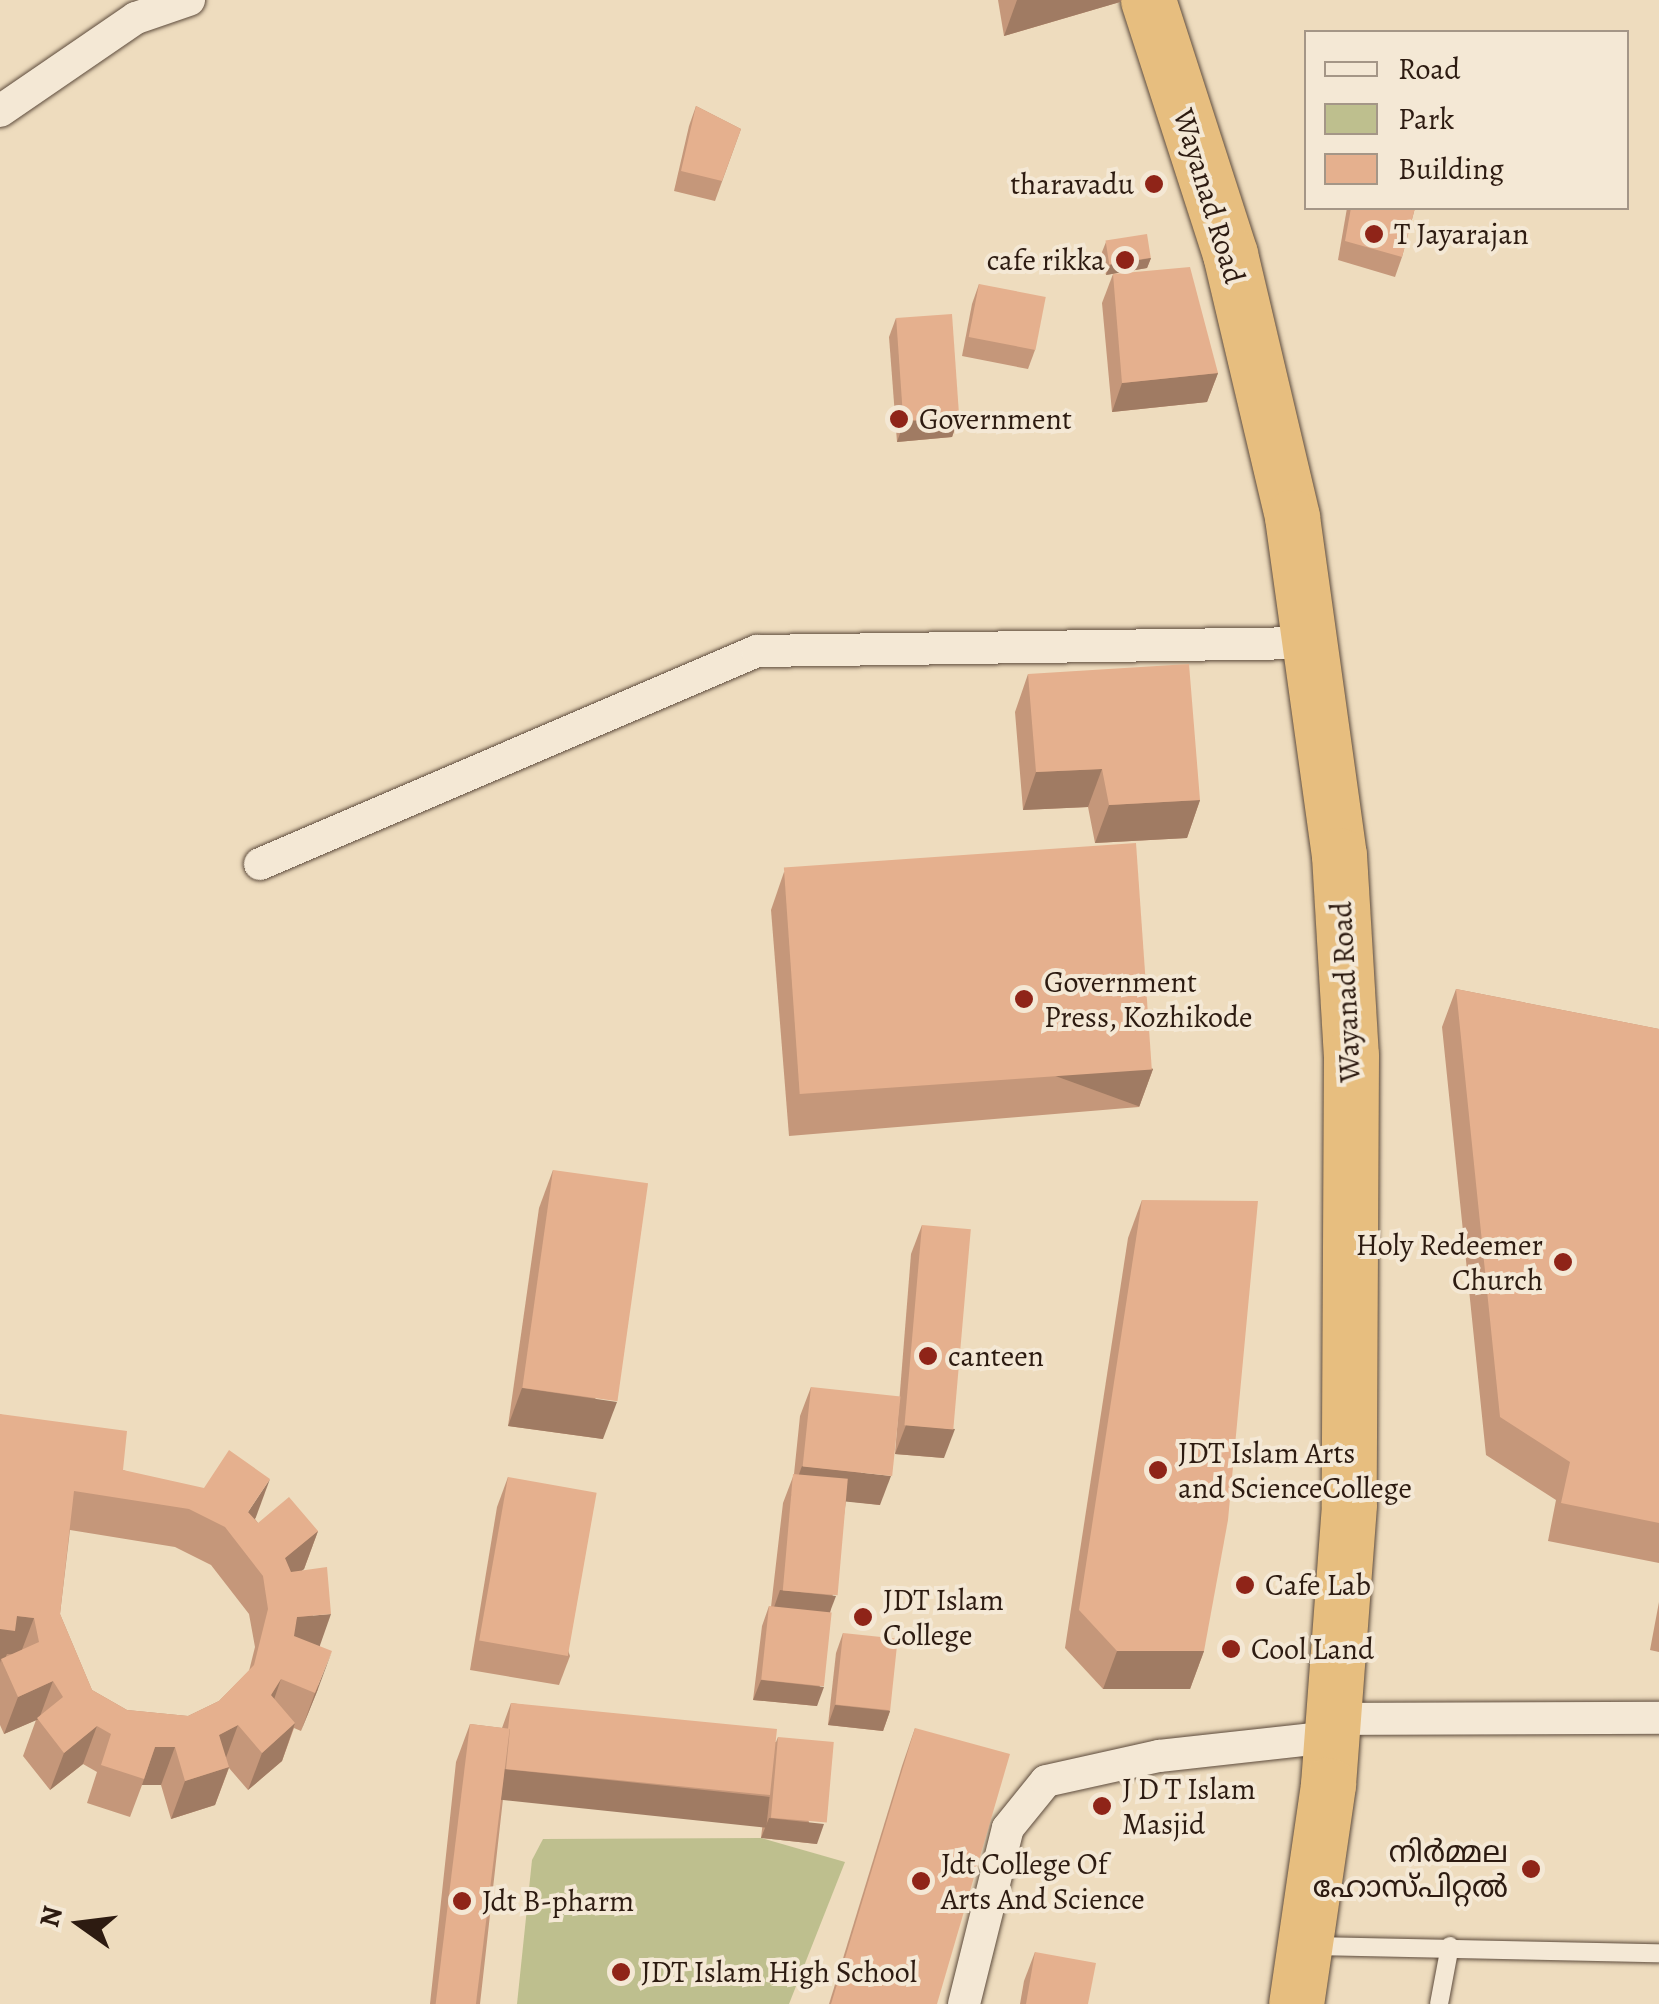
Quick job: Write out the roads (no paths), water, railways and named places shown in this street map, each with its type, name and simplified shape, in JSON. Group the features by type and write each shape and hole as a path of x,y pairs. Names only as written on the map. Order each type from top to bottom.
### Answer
{"highway":[{"name":"Wayanad Road","path":"1148,0 1230,254 1292,517 1339,854 1351,1054 1349,1505 1332,1728 1296,2004"}],"street":[{"path":"0,111 133,9 189,0"},
{"path":"260,864 757,651 1309,644"},
{"path":"964,2004 1008,1828 1046,1781 1158,1756 1332,1728 1659,1718"}],"lane":[{"path":"1306,1946 1659,1953"},
{"path":"1438,2004 1450,1946"}],"place":[{"name":"tharavadu","path":"1154,184"},
{"name":"T Jayarajan","path":"1374,234"},
{"name":"cafe rikka","path":"1125,260"},
{"name":"Government","path":"899,419"},
{"name":"Government Press, Kozhikode","path":"1024,999"},
{"name":"Holy Redeemer Church","path":"1563,1262"},
{"name":"canteen","path":"928,1356"},
{"name":"JDT Islam Arts and ScienceCollege","path":"1158,1470"},
{"name":"Cafe Lab","path":"1245,1585"},
{"name":"JDT Islam College","path":"863,1617"},
{"name":"Cool Land","path":"1231,1649"},
{"name":"J D T Islam Masjid","path":"1102,1806"},
{"name":"നിർമ്മല ഹോസ്പിറ്റൽ","path":"1531,1869"},
{"name":"Jdt College Of Arts And Science","path":"921,1881"},
{"name":"Jdt B-pharm","path":"462,1901"},
{"name":"JDT Islam High School","path":"621,1972"}]}
